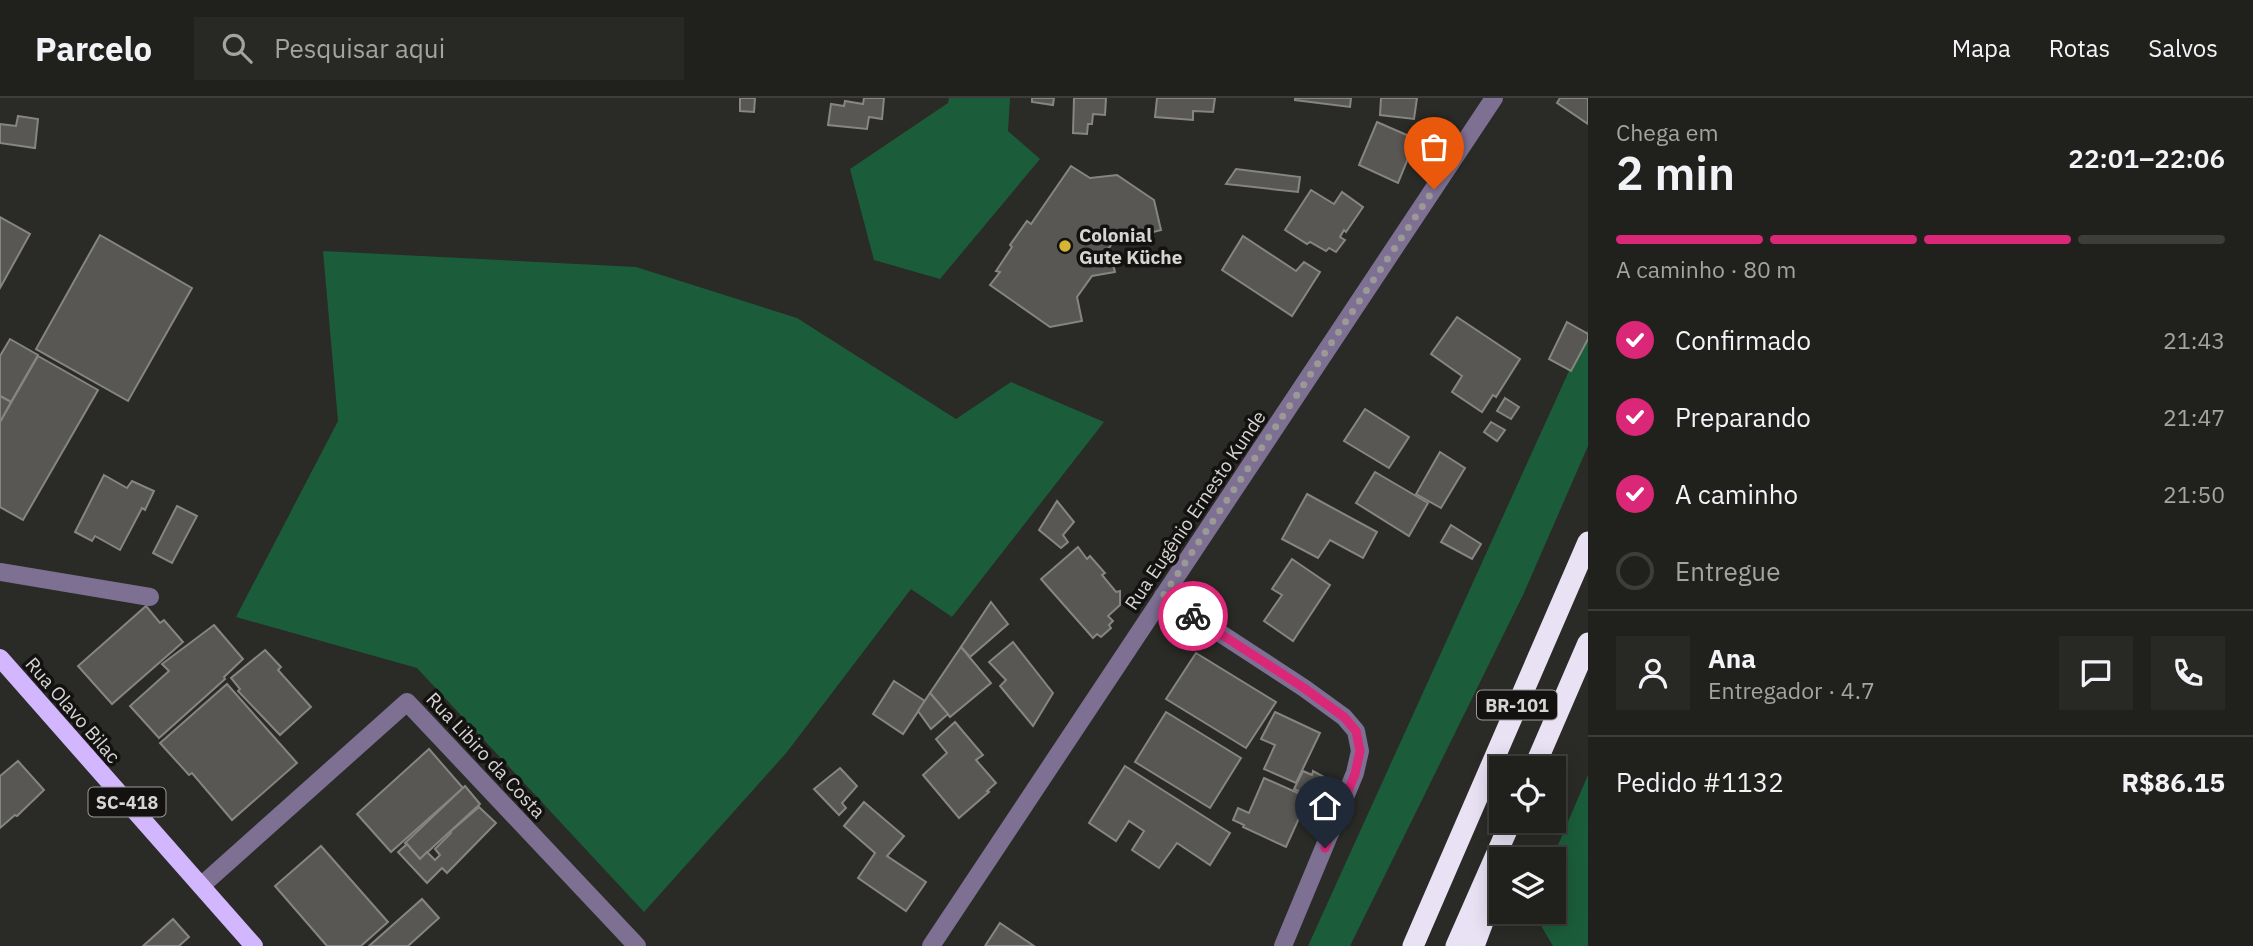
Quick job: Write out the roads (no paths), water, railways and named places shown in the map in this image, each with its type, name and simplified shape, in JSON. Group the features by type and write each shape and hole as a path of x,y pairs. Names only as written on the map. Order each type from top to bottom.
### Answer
{"highway":[{"name":"BR-101","path":"1413,946 1588,542"},
{"name":"BR-101","path":"1541,756 1588,643"},
{"path":"1400,946 1470,814"},
{"path":"1457,946 1506,833"},
{"path":"1474,946 1489,906"}],"main road":[{"name":"Rua Olavo Bilac","path":"0,658 254,946"}],"street":[{"name":"Rua Eugênio Ernesto Kunde","path":"931,946 1494,98"},
{"path":"0,572 150,597"},
{"path":"1163,596 1304,688 1344,717 1356,731 1360,751 1355,774 1283,946"},
{"name":"Rua Libiro da Costa","path":"201,886 407,702 637,946"}],"place":[{"name":"Colonial Gute Küche","path":"1065,246"}]}
